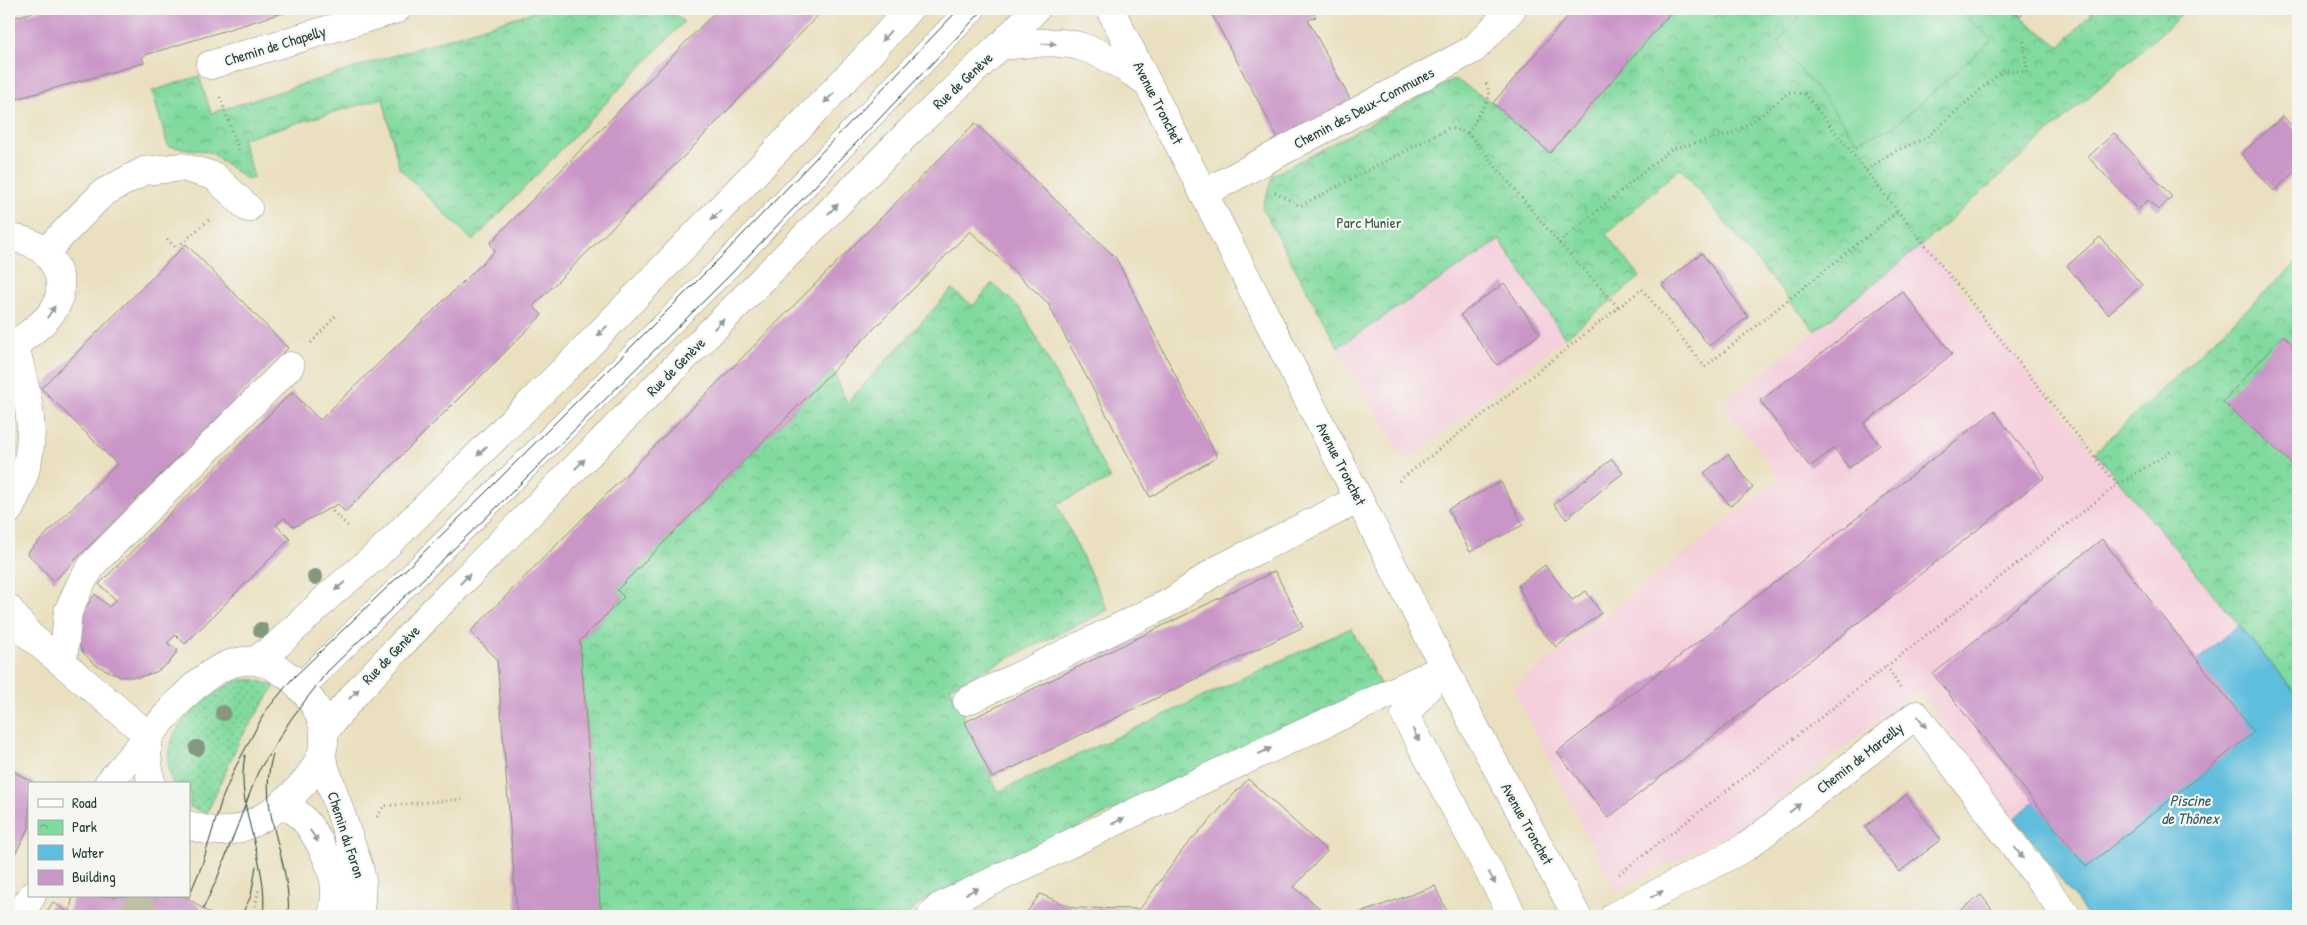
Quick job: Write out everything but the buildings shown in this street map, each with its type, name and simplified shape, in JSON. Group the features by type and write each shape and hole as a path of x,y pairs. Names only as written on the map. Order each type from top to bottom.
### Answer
{"main road":[{"name":"Chemin de Chapelly","path":"210,65 398,9"},
{"path":"255,661 276,645 334,591 377,555 585,349 783,146 909,9"},
{"path":"300,688 726,266 971,9"},
{"name":"Rue de Genève","path":"192,830 223,832 236,830 250,824 278,806 300,788 347,701 430,614 911,130 1000,46 1036,9"},
{"name":"Avenue Tronchet","path":"1110,9 1444,668 1577,916"},
{"name":"Chemin des Deux-Communes","path":"1204,193 1474,49 1512,9"},
{"path":"1000,46 1040,43 1080,46 1102,54 1147,82"},
{"path":"46,252 103,193 144,171 182,167 214,176 242,202"},
{"path":"9,238 30,242 46,252 58,272 60,286 58,301 47,318 12,343 29,401 32,434 29,460 9,510"},
{"path":"63,662 68,612 81,583 93,564 290,366"},
{"path":"967,701 1171,602 1217,570 1359,499"},
{"path":"9,609 29,635 149,736"},
{"path":"110,782 162,718 210,674 228,664 255,661 281,670 300,688 319,713 323,744"},
{"path":"931,916 939,907 1181,790 1444,668"},
{"path":"1444,668 1405,715 1513,916"},
{"name":"Chemin de Marcelly","path":"1614,916 1746,847 1916,715 2067,916"},
{"path":"149,736 147,755 151,782"},
{"name":"Chemin du Foron","path":"323,744 359,867 362,888 360,916"},
{"name":"Chemin du Foron","path":"278,806 292,809 301,816 319,843 330,865 335,888 332,916"},
{"path":"18,916 31,898"}],"path":[{"path":"1866,171 1893,152 1926,138 2003,70 2027,72 2022,37"},
{"path":"1468,133 1490,95 1474,49"},
{"path":"1559,243 1671,149 1731,134 1759,117 1789,92 1805,94 2117,485"},
{"path":"224,109 237,146"},
{"path":"1242,173 1300,206 1449,128 1468,133 1559,243 1618,307"},
{"path":"167,239 176,248 242,202"},
{"path":"1399,480 1642,289 1705,367 1898,212"},
{"path":"290,366 337,314"},
{"path":"1613,879 2117,485 2172,451"},
{"path":"329,508 349,527"},
{"path":"1887,666 1916,715"},
{"path":"373,824 384,806 465,799"},
{"path":"253,916 259,889"}],"shaded area":[{"path":"1500,240 1565,338 1405,462 1338,347"},
{"path":"1923,244 2238,625 2015,818 1917,690 1747,824 1616,892 1513,688 1780,479 1723,404"}],"green space":[{"path":"542,9 669,9 684,22 473,241 399,168 383,98 242,139 254,177 246,179 210,152 168,146 152,91 199,76 211,113"},
{"name":"Parc Munier","path":"1674,9 2011,9 2060,47 2095,9 2188,9 1923,244 1815,331 1680,168 1606,234 1640,277 1565,338 1500,240 1338,347 1262,208 1273,175 1455,79 1493,103 1550,152"},
{"path":"1807,9 1957,9 1992,40 1892,128 1858,141 1778,42"},
{"path":"2298,261 2298,696 2095,452"},
{"path":"992,283 1022,310 1110,479 1057,504 1108,610 950,687 998,792 1351,628 1380,684 924,900 906,916 601,916 580,641 624,597 617,590 833,370 847,403 952,289 973,306"},
{"path":"244,680 256,680 275,686 239,741 207,813 190,807 190,782 172,782 168,766 172,741 185,719 202,703 229,684"}],"water":[{"name":"Piscine de Thônex","path":"2238,625 2298,696 2298,916 2088,916 2015,818"}],"tunnel":[{"path":"132,916 145,898"}],"tram line":[{"path":"190,894 202,865 222,799 235,768 265,712 292,679 485,493 719,259 959,9"},
{"path":"203,909 217,879 258,772 291,719 327,672 498,506 732,273 984,9"},
{"path":"273,754 268,795 285,875 288,916"},
{"path":"245,755 243,775 244,796 262,876 263,916"},
{"path":"241,916 251,896 256,866"}]}
